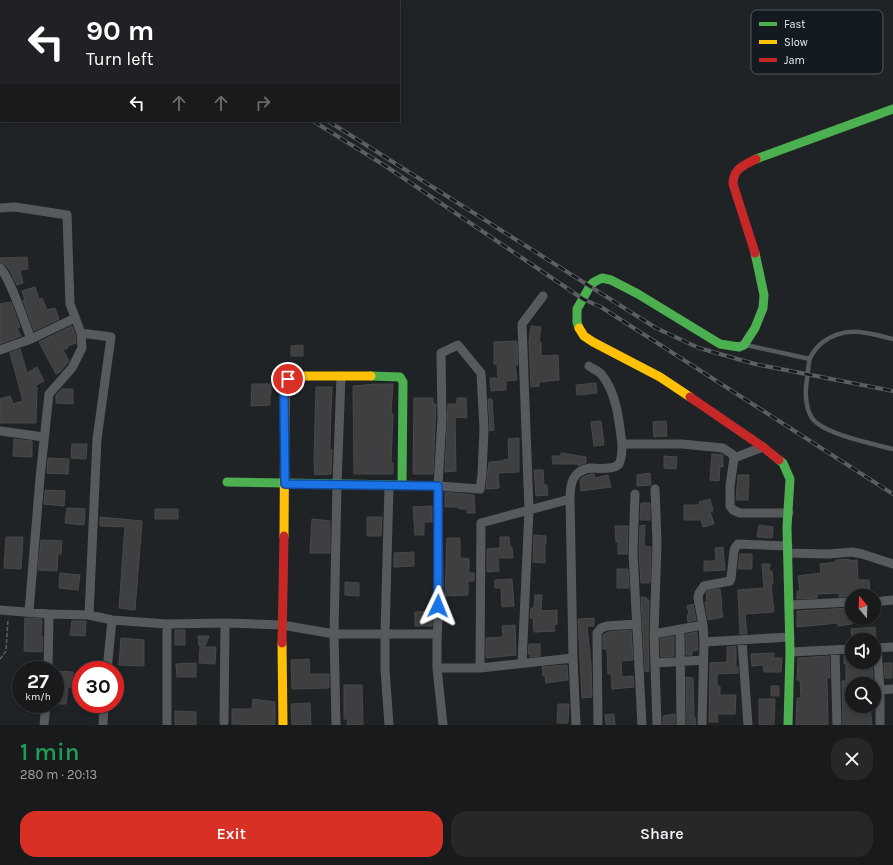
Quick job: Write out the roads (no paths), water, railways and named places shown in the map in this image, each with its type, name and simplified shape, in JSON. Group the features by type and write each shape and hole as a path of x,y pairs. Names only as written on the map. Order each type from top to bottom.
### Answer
{"street":[{"path":"788,725 790,638 788,527 790,480 787,470 783,464 763,447 660,377 584,336 577,322 577,309 594,282 602,278 611,280 638,294 720,344 739,347 744,345 755,328 763,308 764,295 756,255 733,184 732,178 734,172 740,167 759,158 893,109"},
{"path":"0,208 15,208 67,215 70,304 81,333 82,348 72,368 49,394 29,612"},
{"path":"0,268 6,276 31,338"},
{"path":"522,663 529,510 522,324 543,296"},
{"path":"0,350 75,318"},
{"path":"81,333 111,337 97,439 89,615"},
{"path":"227,482 389,486 402,485 438,486 480,489 484,429 481,373 458,345 441,353 442,418 438,486 439,592 437,668 443,725"},
{"path":"576,725 572,658 570,484 580,471 590,468 613,468 618,465 621,460 622,444 619,418 613,398 601,374 589,366"},
{"path":"283,725 282,625 285,484 285,384 288,379 294,376 400,377 403,382 402,485"},
{"path":"336,725 334,634 341,376"},
{"path":"0,431 44,437"},
{"path":"622,444 659,443 723,448 732,454 734,458 730,486 730,506 733,510 740,513 789,513"},
{"path":"734,458 763,447"},
{"path":"389,486 385,634 385,669 389,725"},
{"path":"655,489 657,543 654,634 657,725"},
{"path":"635,494 633,553 642,725"},
{"path":"480,668 481,523 570,499"},
{"path":"702,725 704,642 703,625 698,598 699,593 704,586 730,581 736,545 741,544 788,550 852,552 893,564"},
{"path":"881,601 893,600"},
{"path":"789,605 845,602"},
{"path":"4,611 89,615 112,620 167,624 225,623 282,625 334,634 437,634"},
{"path":"48,661 49,614"},
{"path":"108,661 112,620"},
{"path":"224,722 225,623"},
{"path":"167,624 167,725"},
{"path":"598,725 597,633 601,628 607,626 636,624"},
{"path":"654,634 703,625"},
{"path":"680,629 681,725"},
{"path":"704,642 790,638"},
{"path":"742,641 748,725"},
{"path":"881,648 893,647"},
{"path":"790,652 845,650"},
{"path":"835,651 837,725"},
{"path":"437,668 480,668 572,658"},
{"path":"656,663 703,660"},
{"path":"881,690 893,689"},
{"path":"44,725 45,713"},
{"path":"103,725 104,713"},
{"path":"880,713 880,725"}],"lane":[{"path":"893,339 862,332 846,331 824,341 819,345 810,359 806,396 812,418 825,429 863,442 893,448"},
{"path":"744,345 810,359"}],"railway":[{"path":"315,122 387,167 583,299 601,307 893,494"},
{"path":"330,122 656,328 699,348 755,364 893,391"}]}
